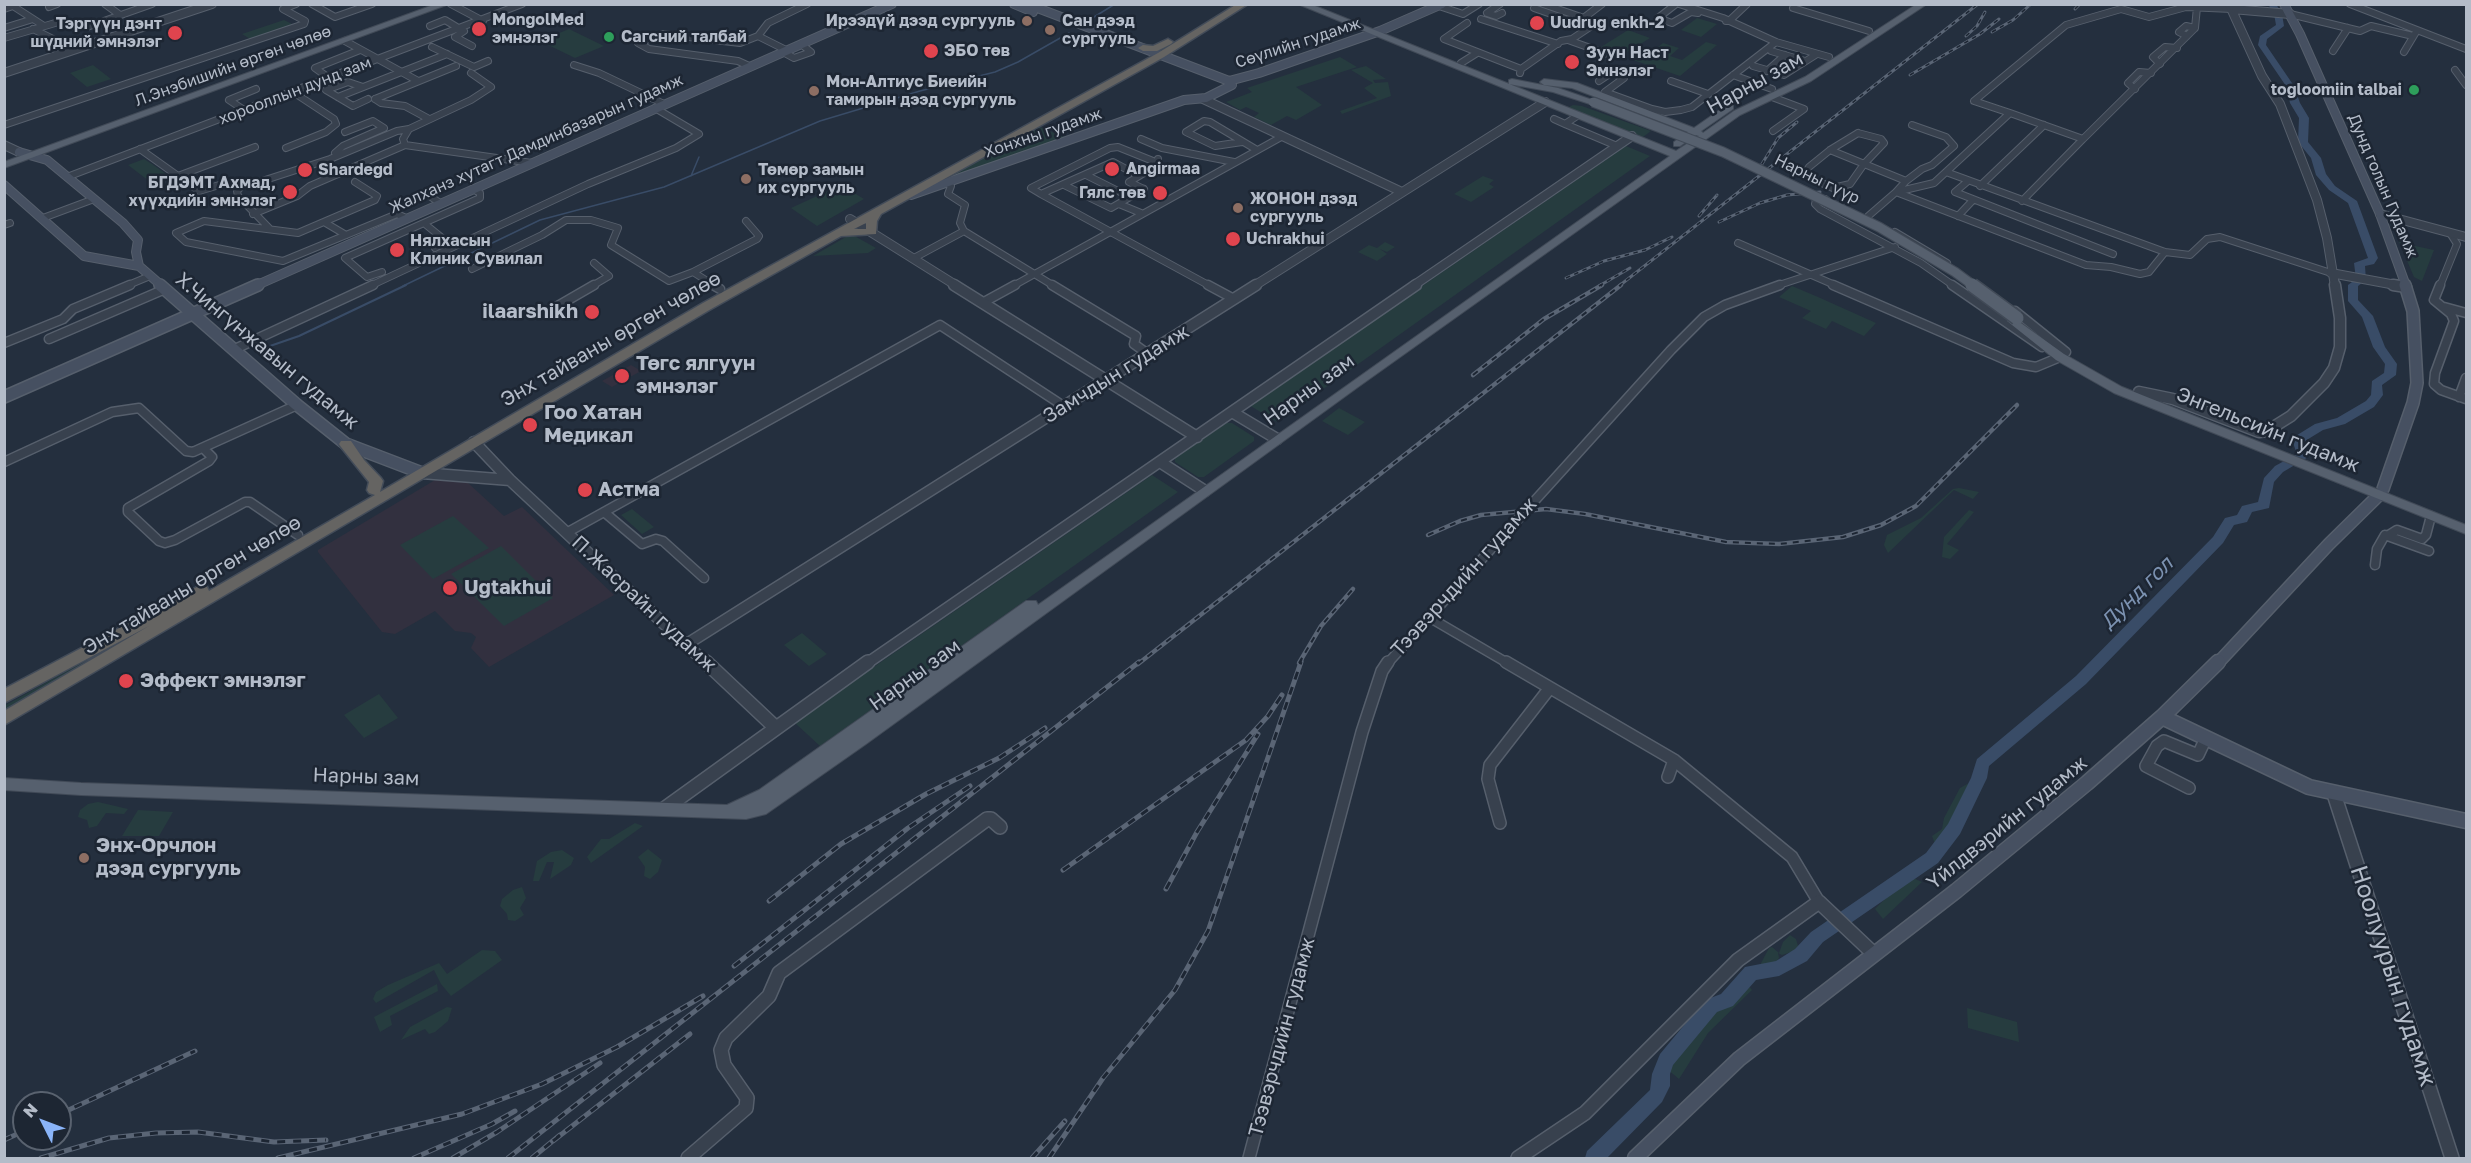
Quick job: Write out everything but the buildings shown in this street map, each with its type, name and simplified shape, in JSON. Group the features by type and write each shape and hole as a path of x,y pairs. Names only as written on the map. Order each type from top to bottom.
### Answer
{"highway":[{"name":"Энх тайваны өргөн чөлөө","path":"1177,42 1232,4"},
{"name":"Энх тайваны өргөн чөлөө","path":"4,719 720,289 854,220 1149,54 1177,42 1244,4"},
{"path":"1149,54 1158,48 1177,42"},
{"path":"1177,42 1170,55 1178,61"},
{"name":"Энх тайваны өргөн чөлөө","path":"4,697 208,588 374,490 474,442 833,235 854,220 878,211 1149,54"},
{"path":"833,235 852,231 872,231 871,221 878,211"},
{"path":"346,444 359,464 376,481 374,490"}],"main road":[{"name":"Л.Энэбишийн өргөн чөлөө","path":"4,165 62,145 426,4"},
{"name":"Л.Энэбишийн өргөн чөлөө","path":"231,79 345,41 445,4"},
{"name":"Жалханз хутагт Дамдинбазарын гудамж","path":"4,397 892,4"},
{"path":"1014,4 1226,82"},
{"path":"1027,4 1149,54 1178,61 1226,82"},
{"path":"1302,4 1377,32"},
{"path":"1314,4 1545,102 1673,153"},
{"name":"Нарны зам","path":"1673,153 1693,131 1730,107 1799,84 1869,31 1912,4"},
{"name":"Нарны зам","path":"4,784 92,790 274,794 746,812 772,802 1201,489 1673,153 1829,57 1840,54 1923,4"},
{"name":"Дунд голын Гудамж","path":"2284,4 2380,214 2402,286 2413,312 2418,376 2413,403 2381,492"},
{"name":"Сөүлийн гудамж","path":"1226,82 1200,98 1197,94 1226,82 1259,73 1377,32 1440,5"},
{"name":"Нарны гүүр","path":"1377,32 1517,85 1555,93 1596,97 1874,228 2018,319 2063,354 2098,371"},
{"path":"1476,73 1517,85"},
{"path":"4,157 231,79"},
{"name":"Нарны гүүр","path":"1517,85 1579,97 1596,97"},
{"path":"1579,97 1566,89 1575,87 1596,97 1704,136"},
{"path":"1574,114 1562,103 1596,97"},
{"name":"Хонхны гудамж","path":"899,199 1184,100 1200,98"},
{"path":"47,160 50,153 62,145"},
{"path":"4,185 84,256 139,266 136,235 47,160 19,152"},
{"name":"Х.Чингүнжавын гудамж","path":"139,266 297,405 346,444 416,470"},
{"name":"Энгельсийн гудамж","path":"2063,354 2118,390 2264,445"},
{"name":"Энгельсийн гудамж","path":"2098,371 2139,392 2327,471 2466,522"},
{"name":"Энгельсийн гудамж","path":"2381,492 2466,530"},
{"name":"Yйлдвэрийн гудамж","path":"1635,1158 1739,1059 1869,949 2057,809 2162,717 2253,627 2328,544 2381,492"},
{"path":"2162,717 2309,787 2466,821"}],"street":[{"path":"49,7 57,4"},
{"path":"105,4 120,15"},
{"path":"5,37 62,21 71,27 87,27 137,6 152,4"},
{"path":"4,73 212,4"},
{"path":"4,125 271,35 305,21 284,9 296,4"},
{"path":"312,4 335,17 372,4"},
{"path":"451,4 482,20 482,23 455,36 472,46"},
{"name":"хорооллын дунд зам","path":"67,177 482,20 510,6 522,4"},
{"path":"749,66 738,61 649,50 638,43 663,34 740,43 758,36 768,23 807,4"},
{"path":"1440,5 1463,14 1479,4"},
{"path":"1500,4 1486,13 1496,16 1502,13"},
{"path":"1577,22 1602,4"},
{"path":"1729,21 1693,12 1672,23 1658,18 1678,4 1729,21 1776,42 1829,57"},
{"path":"1729,21 1747,4"},
{"path":"2350,4 2415,33 2466,49"},
{"path":"1467,23 1444,39 1520,71 1558,44 1590,27 1536,9 1544,5 1584,18"},
{"path":"4,9 13,6 44,26"},
{"path":"2022,201 2177,48 2195,28 2197,7"},
{"path":"2139,392 2174,399 2259,432 2279,425 2303,405 2324,383 2338,358 2340,318 2335,273 2310,177 2280,104 2262,76 2230,7"},
{"path":"2083,139 1974,101 2066,25 2121,9 2149,17 2178,9 2230,7 2290,14 2362,31 2371,26 2415,33"},
{"path":"1794,8 1869,31"},
{"path":"4,28 33,19"},
{"path":"1481,19 1558,44"},
{"path":"430,26 446,20 460,28"},
{"path":"2333,51 2348,28"},
{"path":"33,29 53,39"},
{"path":"2404,52 2415,33"},
{"path":"758,36 794,58 810,52 801,44"},
{"path":"1122,41 1131,37"},
{"path":"1568,40 1610,55"},
{"path":"345,41 418,81"},
{"path":"1596,97 1665,112 1692,107 1776,42"},
{"path":"432,47 474,67 488,61"},
{"path":"329,78 315,68 360,50"},
{"path":"1772,51 1805,61"},
{"path":"1461,63 1477,53"},
{"path":"338,97 447,54"},
{"path":"1753,66 1784,75 1817,54"},
{"path":"1767,71 1785,55"},
{"path":"574,64 599,73 664,104"},
{"path":"429,119 405,106 381,103 375,99 456,66"},
{"path":"2455,70 2466,85"},
{"path":"140,150 201,192 233,181 259,182 409,129 471,100 491,87 471,73"},
{"path":"1596,97 1623,77 1611,73 1599,81"},
{"path":"1733,75 1804,109 1773,131"},
{"path":"1671,81 1708,94"},
{"path":"354,91 368,99 352,105 326,90 348,82 363,87"},
{"path":"244,110 229,99 256,89"},
{"path":"286,147 326,132 336,124 334,119 293,92"},
{"path":"1200,98 1402,192"},
{"name":"Замчдын гудамж","path":"687,644 1545,102"},
{"path":"235,349 588,184 676,148 699,134 655,108"},
{"path":"1896,192 1930,186 2010,113"},
{"path":"1565,124 1574,114"},
{"path":"1554,119 1617,146"},
{"path":"323,160 344,146 384,128 373,121 345,132"},
{"path":"1215,146 1187,131 1206,121 1240,138 1242,142 1257,150"},
{"path":"1866,218 1906,181 1922,169 1932,165 1954,146 1946,137 1912,125"},
{"path":"1980,186 2044,125"},
{"path":"405,145 403,139 409,129"},
{"path":"1858,134 1884,143 1864,164 1855,180 1843,187 1833,188 1808,178 1805,172 1830,150 1858,134"},
{"path":"984,302 1283,136"},
{"path":"664,809 933,616 1632,136"},
{"path":"1141,139 1170,150 1234,162"},
{"path":"1200,156 1215,146 1242,142"},
{"path":"4,145 19,152"},
{"path":"253,214 297,196 309,186 405,145 532,163"},
{"path":"178,176 255,147"},
{"path":"1158,163 1118,147 1110,148 1031,188 1234,299"},
{"path":"1064,185 1110,208 1144,189 1129,182 1154,168 1159,156 1170,150"},
{"path":"1830,150 1906,181"},
{"path":"1041,194 1113,162 1139,176"},
{"path":"1946,172 2165,252 2190,255 2207,239 2220,237 2335,273 2402,286"},
{"path":"1086,175 1130,197"},
{"path":"1968,181 1956,192 2113,254"},
{"path":"246,182 237,191 238,196 271,230"},
{"path":"355,182 377,196 375,200 298,233 222,221 204,221 176,233 186,242 283,261 397,214 406,218"},
{"path":"946,182 951,186 948,194 965,205 960,223 964,231 1136,336 1134,344 1148,354"},
{"path":"425,224 446,243 373,277 365,276 345,261 351,255 480,198 480,193 473,189"},
{"path":"433,190 431,197 440,203"},
{"path":"1896,192 2086,265 2111,267 2139,274 2149,272 2165,252"},
{"path":"43,219 94,199"},
{"path":"2018,319 1920,245 1828,200 1819,199 1814,202 1820,209 1894,247 1952,283 2034,343 2063,354"},
{"path":"1958,216 1973,200"},
{"path":"1119,204 1141,213"},
{"path":"2380,214 2466,237"},
{"path":"472,269 542,235 555,225 574,219 602,222 618,228 611,245 669,281 680,279 758,239 759,236 746,221"},
{"path":"854,220 1197,436"},
{"path":"324,222 346,235"},
{"path":"914,258 964,231"},
{"path":"2450,233 2457,244 2434,300 2451,314 2466,319"},
{"path":"1738,243 2013,363 2036,367 2063,354"},
{"name":"Тээвэрчдийн гудамж","path":"1249,1158 1362,732 1384,667 1427,616 1697,323 1717,309 1808,274 1894,247"},
{"path":"556,307 609,276 594,263"},
{"path":"693,272 720,289"},
{"path":"4,343 63,319 72,309 150,276"},
{"path":"49,339 165,289"},
{"path":"2442,306 2466,313"},
{"path":"2451,314 2454,321 2435,373 2434,384 2441,390 2463,398 2466,378"},
{"path":"568,532 940,325 1065,407"},
{"path":"4,462 112,412 139,408 186,451 204,449 297,405"},
{"path":"1232,412 1274,437"},
{"name":"П.Жасрайн гудамж","path":"474,442 510,480 777,728"},
{"path":"204,449 212,457 209,462 128,508 128,512 159,541 165,543 175,540 245,502 250,502 298,535"},
{"path":"1160,462 1201,489"},
{"path":"416,470 510,480"},
{"path":"604,512 642,544 656,539 663,541 705,578"},
{"path":"2375,566 2377,549 2385,535 2397,530 2425,538 2431,516"},
{"path":"2389,535 2429,551"},
{"path":"1427,616 1674,760 1792,857 1822,905 1869,949"},
{"path":"1500,823 1488,779 1490,765 1549,689"},
{"path":"2189,788 2146,766 2157,746 2164,741 2198,755 2206,738"},
{"path":"1668,777 1674,760"},
{"name":"Ноолуурын гудамж","path":"2334,794 2452,1158"},
{"path":"688,1158 746,1108 747,1098 724,1065 721,1050 726,1038 769,996 779,973 987,819 991,819 1000,827"},
{"path":"1518,1158 1585,1113 1738,960 1822,905"}],"shaded area":[{"name":"Төгс ялгуун эмнэлэг","path":"631,365 641,371 612,387 602,381"},
{"path":"435,480 467,482 504,516 522,507 614,595 489,667 471,648 476,637 471,633 455,631 435,611 395,634 382,632 318,550"}],"green space":[{"path":"1697,18 1717,24 1701,37 1681,30"},
{"path":"284,20 294,25 252,40 242,34"},
{"path":"569,29 604,46 575,58 540,41"},
{"path":"1628,30 1650,38 1623,55 1601,47"},
{"path":"1706,42 1717,45 1680,76 1633,60 1632,56 1644,59 1663,43 1679,48 1670,56 1682,60"},
{"path":"1340,57 1357,67 1296,87 1322,105 1296,120 1287,116 1271,125 1254,117 1259,113 1246,107 1240,110 1226,102 1252,92 1247,88"},
{"path":"93,65 111,79 87,87 70,73"},
{"path":"1366,66 1386,79 1373,80 1375,83 1388,82 1391,96 1342,114 1340,111 1377,98 1364,88 1373,83 1351,70"},
{"path":"1582,106 1651,131 1643,137 1576,112 1569,107"},
{"path":"1040,127 1064,137 945,179 942,177"},
{"path":"1626,146 1650,156 1277,422 1249,405"},
{"path":"144,159 166,174 149,181 128,165"},
{"path":"1483,176 1494,180 1489,184 1494,187 1471,202 1454,194"},
{"path":"841,185 850,194 854,193 864,199 817,226 791,208"},
{"path":"2391,223 2402,226 2406,244 2434,250 2422,281 2414,277"},
{"path":"851,234 876,248 868,253 813,256"},
{"path":"1385,242 1395,247 1387,252 1380,249 1387,254 1377,261 1358,252 1369,245 1377,248"},
{"path":"1792,286 1876,323 1864,336 1832,321 1826,329 1802,318 1811,311 1779,297"},
{"path":"1339,408 1365,422 1348,435 1322,421"},
{"path":"1226,423 1232,423 1254,437 1254,441 1204,477 1198,477 1175,462 1175,458"},
{"path":"1152,475 1178,492 820,746 794,722"},
{"path":"1953,489 1979,492 1973,499 1954,490 1888,553 1884,545 1887,535 1921,518"},
{"path":"632,509 654,527 642,534 621,515"},
{"path":"1969,510 1974,512 1947,544 1959,550 1950,559 1942,557 1944,537"},
{"path":"453,516 489,548 433,579 400,545"},
{"path":"501,546 553,598 504,626 451,574"},
{"path":"165,617 5,712 4,706"},
{"path":"802,633 827,654 809,666 784,645"},
{"path":"379,694 398,718 364,738 344,715"},
{"path":"1969,783 1972,786 1963,806 1936,847 1932,836 1942,829 1944,818 1960,788"},
{"path":"98,802 128,809 124,814 106,813 97,826 89,828 87,820 78,817 80,810 88,804"},
{"path":"138,810 173,812 159,836 122,836"},
{"path":"635,823 643,826 591,863 587,857 601,839 609,839"},
{"path":"648,849 662,860 658,872 650,879 644,876 645,867 638,857"},
{"path":"562,850 574,858 571,865 550,879 554,862 547,862 539,881 533,881 537,861 551,852"},
{"path":"1911,877 1922,882 1883,919 1875,909 1901,883"},
{"path":"522,887 526,898 520,908 524,915 515,921 508,920 507,914 500,906 502,899 513,890"},
{"path":"1790,935 1796,939 1798,946 1794,951 1782,955 1778,953 1779,958 1775,963 1763,967 1760,965 1769,948 1772,947 1779,953 1783,942"},
{"path":"482,950 495,951 502,960 451,996 441,984 434,970 376,1003 373,999 376,992 388,985 439,963 447,974"},
{"path":"437,984 438,991 390,1016 392,1025 380,1032 374,1017"},
{"path":"1748,985 1752,990 1708,1033 1679,1079 1667,1069 1707,1015"},
{"path":"447,1007 452,1008 448,1021 435,1032 429,1034 425,1029 401,1040 410,1027"},
{"path":"1967,1008 2017,1022 2019,1042 1968,1028"}],"waterway":[{"path":"1086,22 1115,4"},
{"name":"Дунд гол","path":"1594,1158 1656,1096 1661,1086 1661,1074 1666,1060 1711,1006 1727,1000 1751,973 1779,968 1801,955 1817,937 1932,858 1954,829 1979,778 1982,763 2081,680 2218,540 2230,521 2242,519 2247,509 2264,505 2268,481 2279,469 2304,456 2298,440 2319,427 2341,421 2370,404 2377,395 2376,384 2390,375 2391,364 2379,347 2367,316 2353,301 2353,285 2361,280 2359,263 2370,262 2373,258 2352,201 2332,188 2321,175 2316,158 2303,142 2304,118 2295,103 2290,86 2262,45 2263,38 2280,26 2278,14 2272,4"},
{"path":"691,175 820,121 920,91 995,72 1018,62 1069,33"},
{"path":"691,175 699,157"},
{"path":"403,286 540,220 664,187 691,175"},
{"path":"270,346 299,336 406,285"},
{"path":"258,350 262,349"}],"railway":[{"path":"1619,286 1978,4"},
{"path":"1992,32 2013,20 2031,4"},
{"path":"2075,9 2080,4"},
{"path":"1966,36 1977,26 1985,12"},
{"path":"1910,75 1980,34 1999,19"},
{"path":"1757,172 1778,138 1797,122"},
{"path":"1719,222 1760,203 1787,195 1820,192"},
{"path":"1699,216 1717,195"},
{"path":"1566,278 1604,261 1645,250 1672,237"},
{"path":"1599,286 1630,268"},
{"path":"1473,375 1544,319 1602,285"},
{"path":"1138,664 1621,285"},
{"path":"1428,535 1460,521 1481,515 1546,509 1585,514 1726,542 1779,544 1843,537 1881,525 1916,506 2017,405"},
{"path":"1299,663 1321,626 1353,589"},
{"path":"1300,664 1302,658"},
{"path":"508,1158 1139,662"},
{"path":"1049,1158 1103,1078 1175,990 1208,931 1301,662"},
{"path":"1063,870 1246,740 1268,716 1282,695"},
{"path":"769,901 841,844 926,794 999,758 1045,728"},
{"path":"1166,889 1197,832 1258,734"},
{"path":"734,966 908,828 970,786"},
{"path":"278,1158 462,1114 542,1084 617,1047 703,996"},
{"path":"553,1141 690,1034"},
{"path":"72,1108 195,1051"},
{"path":"453,1158 497,1132 600,1063"},
{"path":"414,1158 492,1124 515,1111"},
{"path":"1032,1158 1065,1121"},
{"path":"41,1158 109,1138 156,1133 198,1132 274,1142 326,1140"},
{"path":"532,1158 560,1135"},
{"path":"4,1140 12,1136"}],"place":[{"name":"Ирээдүй дээд сургууль","path":"1027,21"},
{"name":"Uudrug enkh-2","path":"1537,23"},
{"name":"MongolMed эмнэлэг","path":"479,29"},
{"name":"Сан дээд сургууль","path":"1050,30"},
{"name":"Тэргүүн дэнт шүдний эмнэлэг","path":"175,33"},
{"name":"Сагсний талбай","path":"609,37"},
{"name":"ЭБО төв","path":"931,51"},
{"name":"Зуун Наст Эмнэлэг","path":"1572,62"},
{"name":"togloomiin talbai","path":"2414,90"},
{"name":"Мон-Алтиус Биеийн тамирын дээд сургууль","path":"814,91"},
{"name":"Angirmaa","path":"1112,169"},
{"name":"Shardegd","path":"305,170"},
{"name":"Төмөр замын их сургууль","path":"746,179"},
{"name":"БГДЭМТ Ахмад, хүүхдийн эмнэлэг","path":"290,192"},
{"name":"Гялс төв","path":"1160,193"},
{"name":"ЖОНОН дээд сургууль","path":"1238,208"},
{"name":"Uchrakhui","path":"1233,239"},
{"name":"Нялхасын Клиник Сувилал","path":"397,250"},
{"name":"ilaarshikh","path":"592,312"},
{"name":"Төгс ялгуун эмнэлэг","path":"622,376"},
{"name":"Гоо Хатан Медикал","path":"530,425"},
{"name":"Астма","path":"585,490"},
{"name":"Ugtakhui","path":"450,588"},
{"name":"Эффект эмнэлэг","path":"126,681"},
{"name":"Энх-Орчлон дээд сургууль","path":"84,858"}]}
